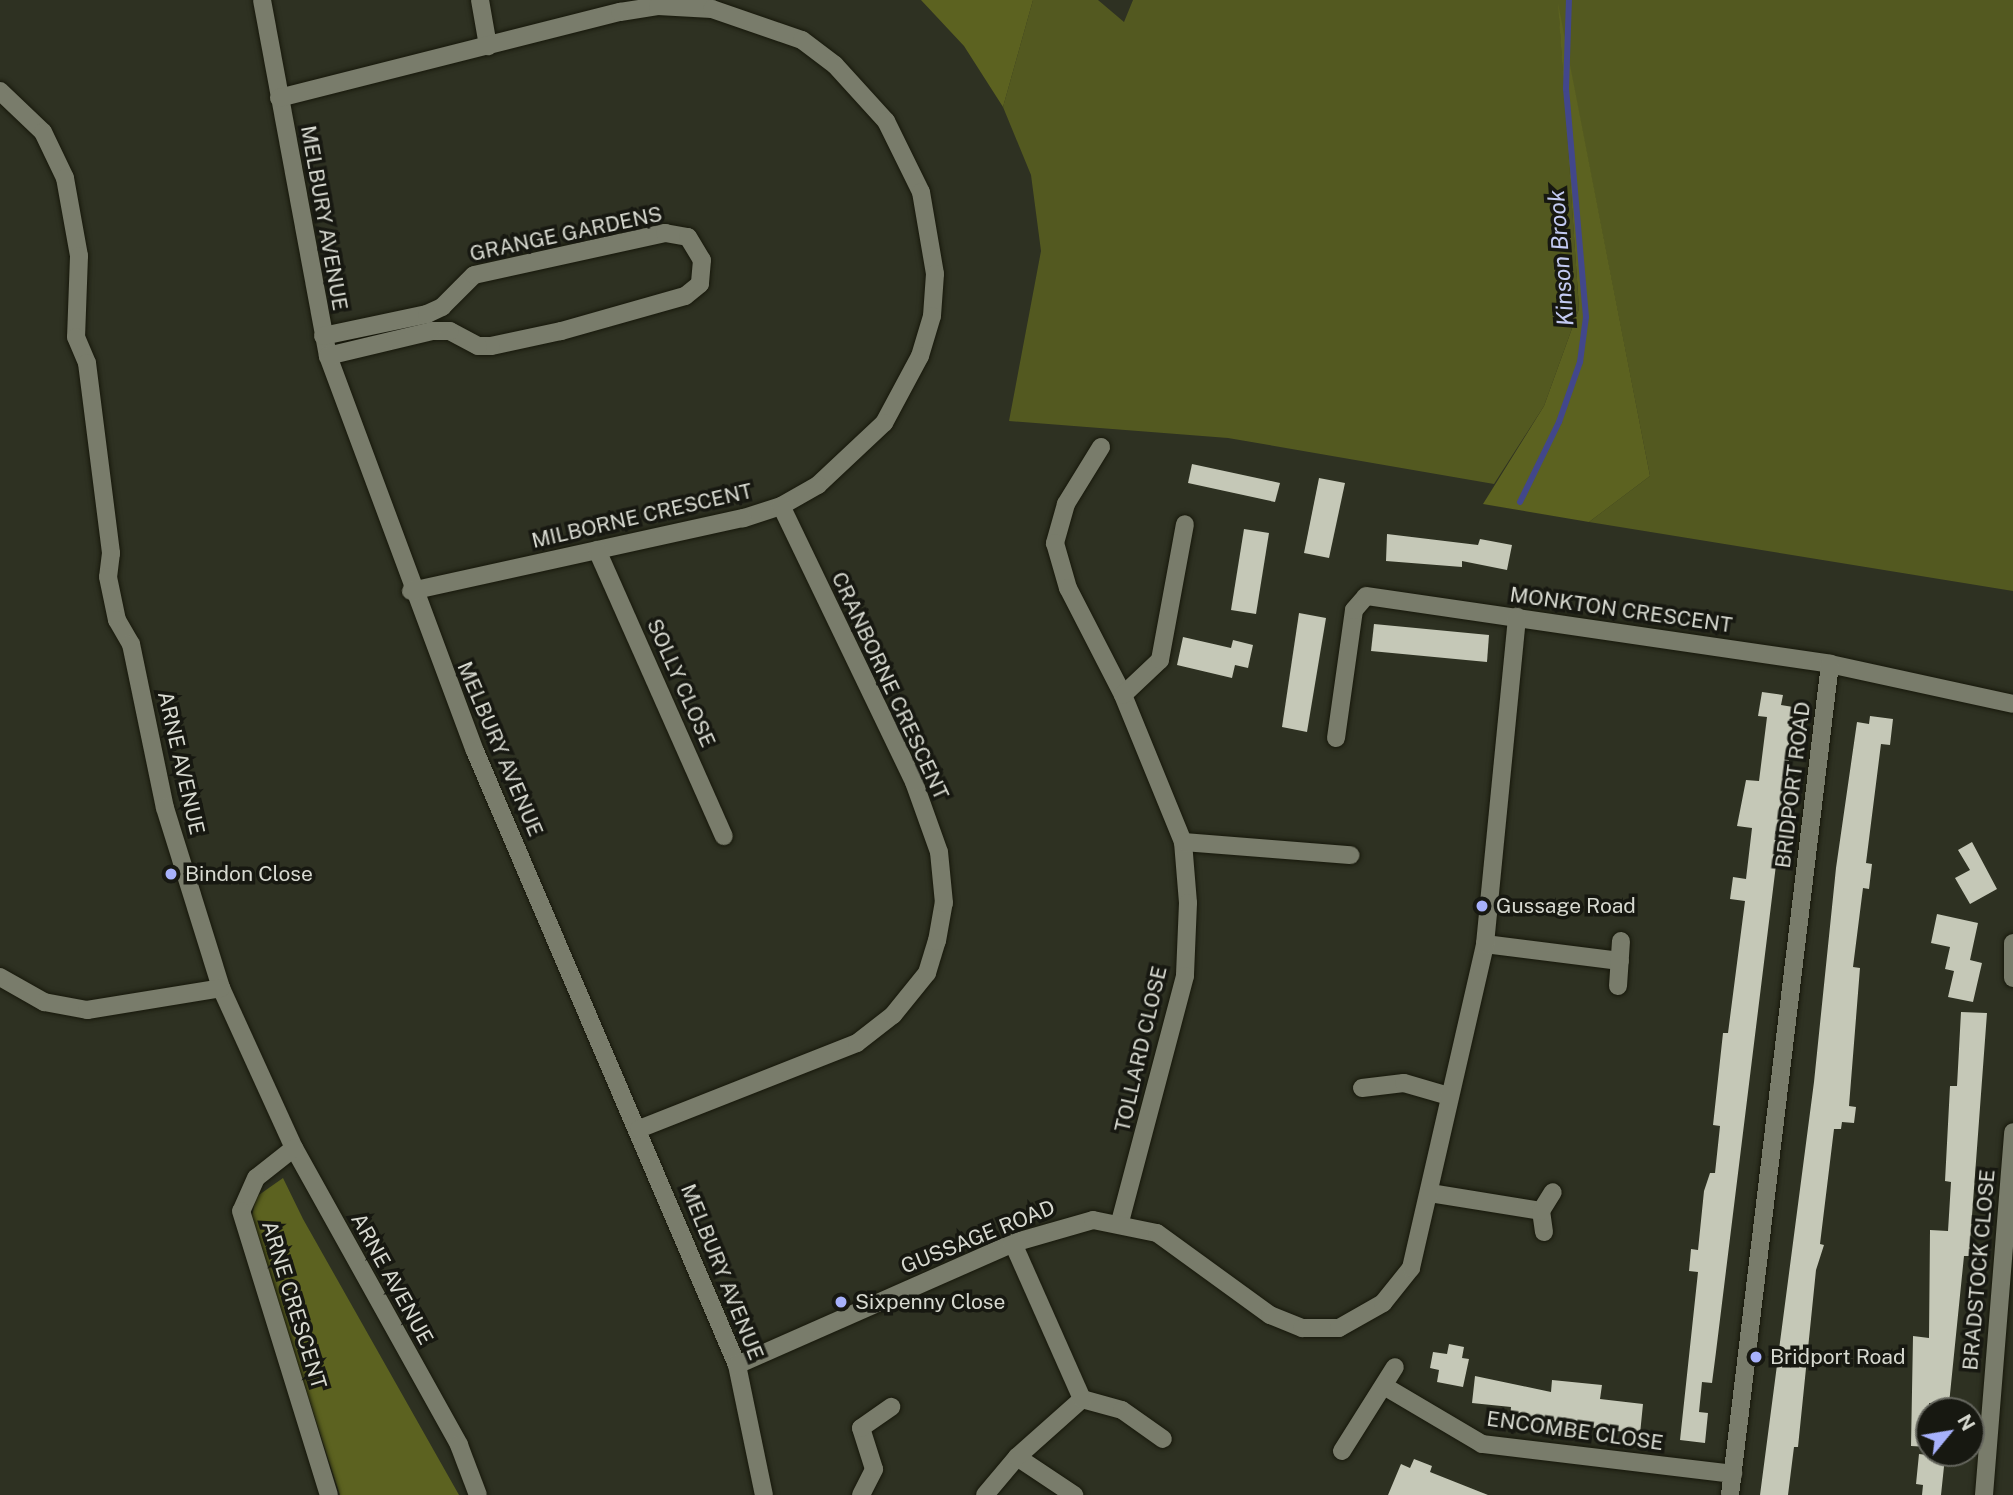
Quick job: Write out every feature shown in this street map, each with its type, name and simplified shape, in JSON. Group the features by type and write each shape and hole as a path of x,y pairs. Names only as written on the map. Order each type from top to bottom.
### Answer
{"street":[{"name":"MELBURY AVENUE","path":"262,0 328,356 411,591 737,1365 764,1495"},
{"path":"480,0 488,46"},
{"name":"MILBORNE CRESCENT","path":"279,98 620,12 684,3 757,21 802,40 835,65 864,93 905,152 931,233 932,316 904,390 853,457 781,506 411,591"},
{"name":"ARNE AVENUE","path":"0,91 43,132 65,178 80,268 76,337 87,363 111,553 108,577 117,620 131,644 165,808 221,988 294,1148 459,1445 478,1495"},
{"name":"GRANGE GARDENS","path":"323,336 442,307 474,275 665,233 688,237 702,260 700,284 675,301 491,346 478,346 450,331 328,356"},
{"name":"TOLLARD CLOSE","path":"1101,447 1066,504 1055,543 1068,588 1123,695 1183,842 1185,976 1120,1222"},
{"name":"CRANBORNE CRESCENT","path":"639,1129 857,1042 902,1005 927,973 937,941 944,903 939,852 914,782 781,506"},
{"path":"1123,695 1160,660 1185,524"},
{"name":"SOLLY CLOSE","path":"597,550 724,836"},
{"name":"MONKTON CRESCENT","path":"1336,738 1354,610 1366,596 1830,664 2013,705"},
{"name":"GUSSAGE ROAD","path":"737,1365 1013,1243 1063,1225 1120,1222 1157,1233 1270,1315 1302,1328 1326,1330 1369,1314 1405,1280 1430,1193 1449,1096 1485,944 1517,618"},
{"name":"BRIDPORT ROAD","path":"1730,1495 1830,664"},
{"path":"1183,842 1350,855"},
{"path":"1618,986 1621,941"},
{"path":"2013,943 2013,978"},
{"path":"1485,944 1620,961"},
{"path":"0,977 44,1002 87,1010 221,988"},
{"path":"1362,1088 1404,1083 1449,1096"},
{"name":"BRADSTOCK CLOSE","path":"1984,1495 2013,1132"},
{"name":"ARNE CRESCENT","path":"294,1148 256,1178 241,1211 329,1495"},
{"path":"1544,1232 1541,1211 1553,1192"},
{"path":"1430,1193 1541,1211"},
{"path":"1013,1243 1082,1399"},
{"path":"1342,1451 1395,1367"},
{"name":"ENCOMBE CLOSE","path":"1384,1386 1482,1444 1733,1474"},
{"path":"1082,1399 1122,1410 1163,1439"},
{"path":"985,1495 1017,1457 1082,1399"},
{"path":"861,1495 874,1469 860,1428 891,1407"},
{"path":"1017,1457 1074,1495"}],"green space":[{"path":"921,0 1033,0 1003,107 964,46"},
{"path":"1033,0 1098,0 1124,22 1133,0 2013,0 2013,591 1589,522 1650,476 1559,12 1579,309 1544,406 1494,484 1228,438 1009,421 1041,251 1031,175 1003,107"},
{"path":"1558,3 1650,476 1589,522 1483,504 1544,406 1579,309"},
{"path":"283,1178 303,1219 459,1495 340,1495 251,1221 256,1197"}],"building":[{"path":"1192,464 1280,483 1275,502 1188,483"},
{"path":"1319,478 1345,483 1329,558 1304,553"},
{"path":"1244,529 1269,533 1256,614 1231,610"},
{"path":"1387,534 1478,545 1480,539 1512,545 1507,570 1462,561 1462,567 1386,561"},
{"path":"1299,613 1326,618 1307,732 1282,727"},
{"path":"1374,624 1489,635 1487,662 1371,651"},
{"path":"1183,637 1231,648 1233,640 1253,645 1248,668 1235,665 1232,678 1177,665"},
{"path":"1762,692 1783,695 1781,705 1793,707 1792,735 1712,1383 1702,1382 1699,1412 1708,1413 1705,1443 1680,1440 1698,1272 1689,1271 1691,1249 1698,1250 1704,1191 1710,1173 1715,1173 1720,1126 1713,1125 1723,1033 1728,1033 1745,901 1730,899 1733,877 1746,879 1752,828 1737,826 1746,780 1759,781 1767,717 1758,716"},
{"path":"1870,716 1893,719 1890,745 1881,744 1866,863 1872,864 1869,889 1863,888 1853,967 1860,968 1849,1106 1856,1107 1854,1123 1842,1122 1841,1129 1834,1129 1820,1244 1824,1245 1816,1270 1798,1447 1794,1447 1788,1495 1760,1495 1814,1082 1836,868 1857,722 1869,724"},
{"path":"1972,842 1997,889 1970,904 1955,878 1970,870 1958,850"},
{"path":"1937,914 1978,923 1970,960 1982,963 1973,1002 1948,997 1954,971 1945,969 1950,947 1931,943"},
{"path":"1961,1012 1987,1013 1969,1256 1964,1256 1950,1397 1915,1397 1915,1446 1911,1446 1913,1336 1929,1338 1930,1230 1948,1231 1951,1182 1945,1181 1950,1086 1957,1086"},
{"path":"1449,1344 1464,1347 1462,1358 1469,1359 1463,1387 1437,1382 1439,1370 1430,1368 1433,1352 1447,1354"},
{"path":"1475,1376 1551,1392 1552,1380 1602,1385 1600,1399 1643,1404 1640,1434 1510,1417 1511,1407 1472,1403"},
{"path":"1414,1459 1432,1466 1430,1472 1488,1495 1388,1495 1401,1464 1410,1468"},
{"path":"1918,1467 1944,1467 1941,1495 1922,1495 1923,1485 1916,1484"}],"waterway":[{"name":"Kinson Brook","path":"1520,502 1559,422 1580,362 1586,317 1566,89 1569,0"}],"place":[{"name":"Bindon Close","path":"171,874"},
{"name":"Gussage Road","path":"1482,906"},
{"name":"Sixpenny Close","path":"841,1302"},
{"name":"Bridport Road","path":"1756,1357"}]}
